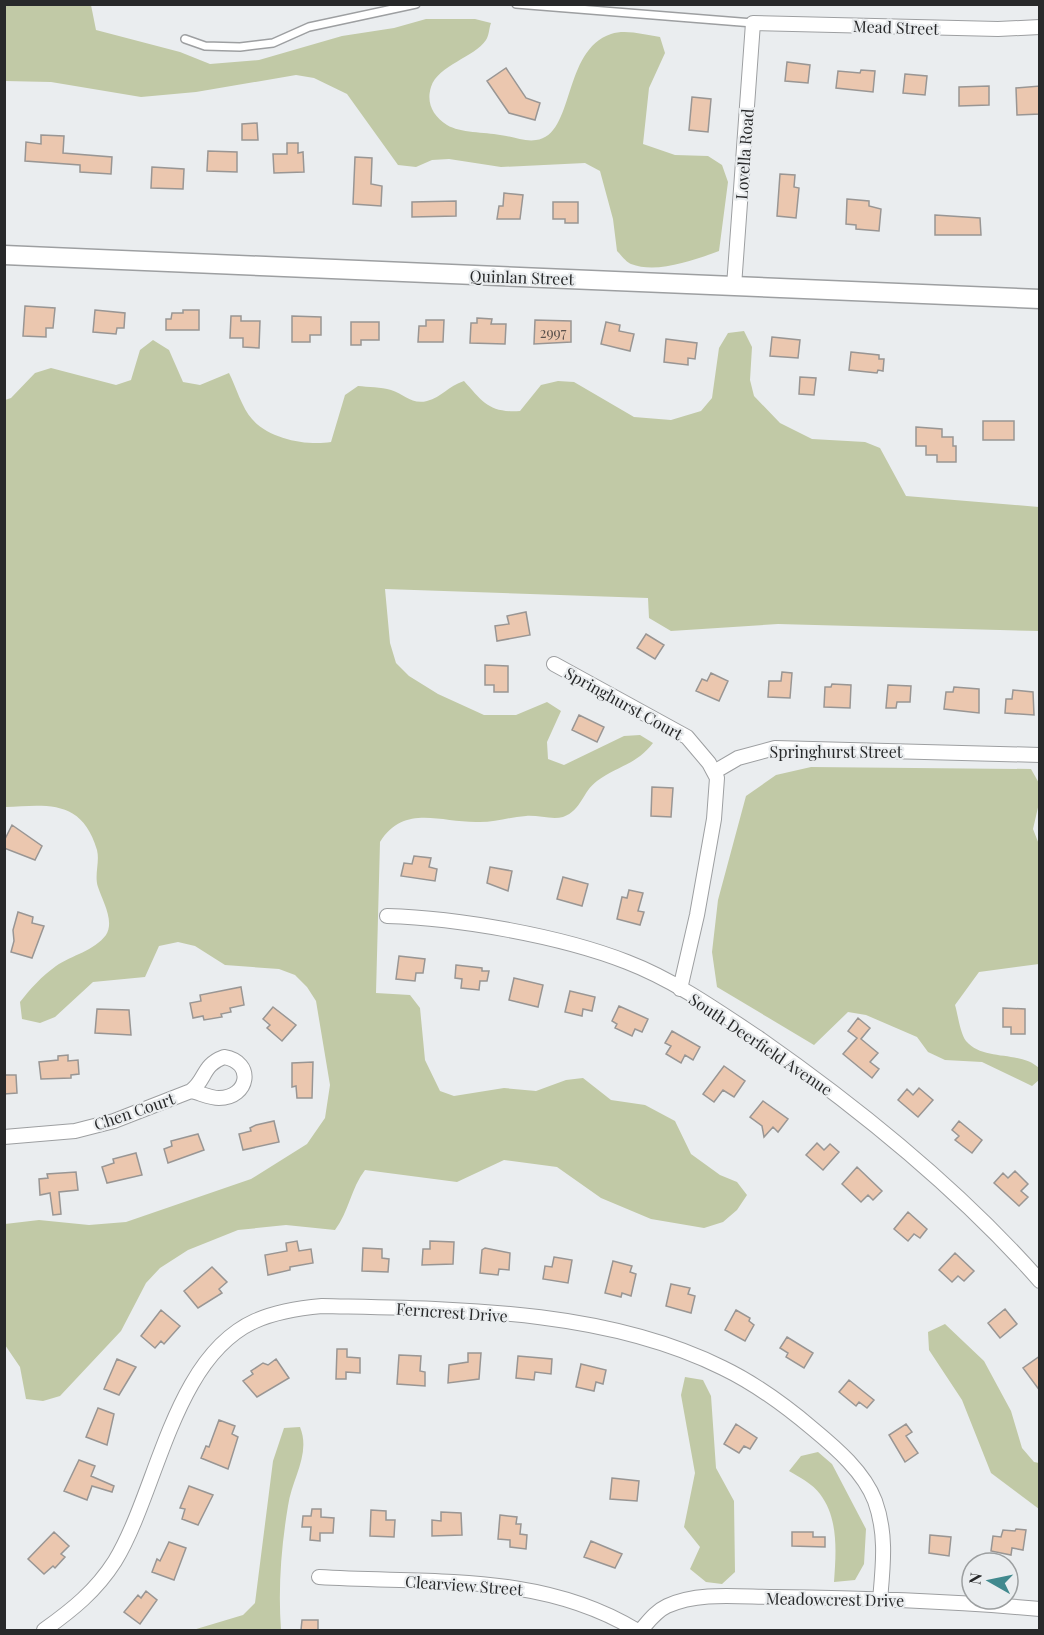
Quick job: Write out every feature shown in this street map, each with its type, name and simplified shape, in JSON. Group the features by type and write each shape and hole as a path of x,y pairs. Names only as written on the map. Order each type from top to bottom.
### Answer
{"street":[{"name":"Mead Street","path":"753,23 998,29 1040,27"},
{"name":"Lovella Road","path":"734,286 753,23"},
{"name":"Quinlan Street","path":"4,255 1040,299"},
{"name":"Springhurst Court","path":"554,664 687,737 714,771"},
{"name":"Springhurst Street","path":"714,771 738,758 775,748 1040,755"},
{"path":"680,989 697,915 714,819 717,778 714,771"},
{"name":"South Deerfield Avenue","path":"387,916 422,917 541,937 627,962 680,989 726,1016 806,1071 909,1154 998,1234 1040,1281"},
{"name":"Chen Court","path":"4,1137 75,1131 104,1124 191,1091"},
{"name":"Ferncrest Drive","path":"44,1630 83,1602 116,1559 183,1401 208,1360 222,1344 256,1320 299,1309 322,1306 491,1314 595,1325 662,1343 724,1368 798,1416 840,1452 860,1476 874,1498 880,1518 884,1545 880,1600"},
{"name":"Clearview Street","path":"319,1577 514,1586 576,1602 636,1630"},
{"name":"Meadowcrest Drive","path":"641,1630 653,1616 668,1606 693,1598 880,1600 1040,1609"}],"lane":[{"path":"185,39 205,46 273,43 309,27 416,4"},
{"path":"516,4 753,23"}],"green space":[{"path":"4,5 91,5 96,30 180,52 210,64 259,60 342,36 394,28 426,19 475,19 491,23 487,38 481,46 435,79 431,87 430,104 438,118 452,128 527,140 536,140 548,135 557,124 576,74 584,57 595,43 617,33 629,32 660,37 665,53 649,88 643,144 675,155 708,156 722,165 728,182 719,251 664,267 641,267 629,263 617,251 613,219 600,171 585,163 501,167 449,159 432,160 416,167 398,165 347,94 314,78 296,75 196,92 141,97 51,82 5,81"},
{"path":"744,331 752,347 750,380 754,396 780,423 812,439 865,442 880,448 906,496 1039,507 1039,631 778,624 671,631 649,618 648,598 385,589 390,643 396,663 409,676 438,694 484,715 516,715 547,702 561,711 547,742 548,759 564,765 624,736 640,735 653,743 633,761 592,785 574,810 563,817 526,816 482,822 423,818 411,819 389,830 380,842 376,993 410,995 420,1008 425,1060 440,1091 454,1096 504,1088 536,1091 566,1080 583,1078 611,1100 645,1105 675,1121 691,1154 720,1175 737,1182 747,1195 737,1210 723,1222 704,1228 651,1219 601,1198 557,1167 504,1160 457,1182 365,1170 335,1230 286,1225 238,1230 188,1250 160,1268 146,1283 121,1331 60,1396 43,1401 26,1399 20,1367 5,1345 5,1224 39,1220 89,1225 126,1222 251,1179 307,1144 325,1118 330,1085 316,1001 295,975 279,969 225,965 195,946 178,942 159,946 145,977 93,982 55,1017 40,1023 22,1019 20,1002 32,988 56,966 101,940 106,935 109,923 97,882 97,850 91,833 82,821 73,813 49,806 5,807 5,400 11,398 35,373 51,368 116,385 131,380 140,350 153,340 169,350 183,382 200,385 229,373 248,414 259,426 278,436 300,442 331,442 345,395 358,386 387,389 422,402 464,381 487,405 501,410 520,411 541,385 558,381 574,382 634,417 671,420 701,411 712,398 719,348 728,333"},
{"path":"811,767 1031,769 1040,785 1039,803 1033,829 1040,847 1039,964 979,972 955,1005 964,1038 974,1047 982,1052 1022,1059 1039,1068 1039,1080 1032,1086 982,1062 945,1060 928,1052 917,1037 866,1015 848,1012 814,1045 717,987 712,952 718,900 746,796 776,775"},
{"path":"945,1324 984,1361 1011,1411 1022,1448 1034,1462 1039,1463 1039,1509 991,1473 962,1400 929,1350 928,1332"},
{"path":"685,1377 703,1380 711,1396 716,1468 734,1501 735,1572 722,1584 706,1582 690,1569 700,1547 684,1527 695,1473 681,1395"},
{"path":"300,1427 303,1437 302,1456 290,1496 282,1553 281,1630 193,1630 243,1615 255,1603 273,1461 284,1428"},
{"path":"818,1452 832,1464 866,1529 864,1564 855,1580 834,1582 835,1537 826,1504 817,1490 789,1471 801,1456"}],"building":[{"path":"787,62 810,65 808,83 785,81"},
{"path":"506,68 526,98 540,103 535,120 509,113 487,81"},
{"path":"861,70 875,71 873,92 836,88 838,71 860,73"},
{"path":"905,74 927,76 925,95 903,93"},
{"path":"989,86 989,105 959,106 959,87"},
{"path":"1040,86 1040,114 1017,115 1016,88"},
{"path":"692,97 711,99 708,132 689,130"},
{"path":"257,123 258,140 242,140 242,124"},
{"path":"41,135 64,136 63,153 112,157 111,174 80,172 80,165 25,161 26,142 41,144"},
{"path":"287,143 298,143 298,153 303,152 304,172 274,173 273,154 287,154"},
{"path":"208,151 237,152 237,172 207,171"},
{"path":"355,157 372,158 371,184 382,186 381,206 353,204"},
{"path":"152,167 184,169 183,189 151,188"},
{"path":"780,174 795,175 794,187 799,188 796,218 777,216"},
{"path":"504,193 523,195 520,219 497,219 499,206 503,206"},
{"path":"847,199 869,201 869,206 881,209 879,231 856,229 856,225 846,224"},
{"path":"456,201 456,216 412,217 412,202"},
{"path":"553,202 578,202 578,223 565,223 565,219 553,219"},
{"path":"935,215 980,218 981,235 935,235"},
{"path":"25,306 55,308 53,328 46,328 46,337 23,336"},
{"path":"95,310 125,313 124,328 117,328 116,334 93,332"},
{"path":"183,310 199,310 199,330 166,330 166,319 171,319 172,313 183,313"},
{"path":"231,316 241,316 241,321 260,321 259,348 243,347 243,338 230,338"},
{"path":"292,316 321,317 321,335 310,335 310,342 292,342"},
{"path":"477,318 492,319 491,324 506,324 505,344 470,343 471,323 477,323"},
{"path":"426,320 444,320 443,342 418,342 419,326 426,326"},
{"path":"535,320 571,321 571,342 534,344"},
{"path":"351,322 379,322 379,340 361,340 361,345 351,345"},
{"path":"606,322 620,325 619,331 634,334 630,351 601,344"},
{"path":"772,337 800,340 798,358 770,356"},
{"path":"666,339 697,343 695,359 688,358 688,365 664,362"},
{"path":"851,352 879,355 879,359 884,359 883,371 878,370 877,373 849,370"},
{"path":"800,377 816,378 814,395 799,394"},
{"path":"983,421 1014,421 1014,440 983,440"},
{"path":"916,427 942,429 942,437 953,437 953,446 956,446 956,462 937,462 937,455 926,455 926,446 916,446"},
{"path":"526,612 530,635 497,641 495,626 509,624 507,616"},
{"path":"646,634 664,645 655,659 637,648"},
{"path":"485,665 508,666 508,692 494,692 494,685 485,685"},
{"path":"782,672 792,673 790,698 768,697 769,681 781,681"},
{"path":"711,673 728,681 719,701 696,691 702,679 707,681"},
{"path":"832,684 851,685 850,708 824,707 825,687 831,687"},
{"path":"888,685 911,686 910,702 897,702 896,708 886,708"},
{"path":"954,687 979,689 979,713 944,709 946,692 953,692"},
{"path":"1013,690 1033,692 1034,715 1005,713 1006,699 1012,699"},
{"path":"579,715 604,727 597,742 572,730"},
{"path":"652,787 673,788 671,817 651,816"},
{"path":"12,825 42,846 35,860 4,848 4,841"},
{"path":"414,856 431,858 429,867 437,869 435,881 401,876 404,863 412,864"},
{"path":"490,867 512,871 508,891 487,883"},
{"path":"563,877 588,884 582,906 557,899"},
{"path":"629,890 643,893 638,911 644,912 640,925 617,919 622,897 627,898"},
{"path":"18,912 33,917 32,923 44,926 32,958 11,952 14,941 13,930"},
{"path":"399,956 425,959 423,973 416,973 415,981 396,979"},
{"path":"456,965 489,971 487,981 480,981 479,990 461,988 462,979 455,978"},
{"path":"514,978 543,985 538,1007 509,1000"},
{"path":"241,987 244,1005 230,1008 231,1012 221,1014 222,1017 204,1020 203,1016 193,1018 190,1003 201,1001 200,995"},
{"path":"570,991 595,997 592,1011 583,1009 582,1016 565,1012"},
{"path":"619,1006 648,1019 642,1032 635,1029 632,1036 615,1028 617,1024 612,1021"},
{"path":"273,1007 296,1025 282,1041 267,1028 270,1025 263,1019"},
{"path":"1003,1008 1025,1009 1025,1034 1011,1034 1011,1027 1003,1027"},
{"path":"97,1009 129,1010 131,1035 95,1033"},
{"path":"858,1018 870,1028 861,1039 878,1053 870,1062 879,1069 872,1078 843,1054 857,1038 848,1031"},
{"path":"672,1031 700,1047 693,1060 685,1055 681,1063 666,1054 671,1046 665,1043"},
{"path":"68,1055 68,1061 78,1060 79,1074 71,1075 71,1078 41,1079 39,1062 58,1060 58,1056"},
{"path":"313,1062 312,1098 297,1098 296,1086 292,1087 292,1063"},
{"path":"724,1066 745,1081 734,1097 723,1090 714,1102 703,1094"},
{"path":"4,1075 16,1075 17,1093 4,1094"},
{"path":"919,1088 933,1100 918,1117 898,1100 907,1089 913,1095"},
{"path":"763,1101 788,1119 778,1132 773,1127 764,1137 762,1126 750,1117"},
{"path":"274,1121 279,1142 243,1150 239,1134 251,1131 250,1128 256,1125"},
{"path":"959,1121 982,1140 972,1153 955,1140 959,1136 952,1130"},
{"path":"198,1134 204,1150 168,1163 164,1149 172,1146 171,1141"},
{"path":"817,1143 824,1150 830,1144 839,1152 823,1170 806,1155"},
{"path":"136,1153 142,1175 107,1183 102,1167 114,1163 113,1159"},
{"path":"857,1167 882,1191 873,1200 868,1195 861,1202 842,1184"},
{"path":"1015,1171 1028,1184 1021,1191 1028,1197 1019,1206 994,1183 1003,1173 1008,1178"},
{"path":"76,1172 78,1190 59,1192 61,1214 53,1215 50,1193 40,1195 39,1179 48,1178 47,1174"},
{"path":"908,1212 927,1229 920,1238 914,1234 908,1241 894,1229"},
{"path":"297,1241 299,1251 311,1249 313,1263 290,1267 290,1270 268,1275 265,1255 287,1251 286,1243"},
{"path":"430,1241 454,1242 453,1264 422,1265 423,1249 430,1249"},
{"path":"363,1248 382,1249 382,1258 389,1259 388,1272 362,1271"},
{"path":"485,1248 510,1253 509,1270 499,1269 498,1275 480,1273 482,1250"},
{"path":"955,1253 974,1271 964,1281 958,1276 952,1282 939,1270"},
{"path":"554,1257 572,1260 568,1283 543,1279 545,1266 552,1267"},
{"path":"613,1261 632,1266 630,1272 636,1274 631,1296 622,1293 621,1297 605,1293"},
{"path":"212,1267 227,1282 219,1289 222,1293 198,1308 184,1291"},
{"path":"671,1284 690,1288 688,1294 695,1296 691,1313 666,1306"},
{"path":"1005,1309 1017,1324 1000,1338 988,1323"},
{"path":"161,1310 180,1326 164,1344 161,1341 155,1348 141,1336"},
{"path":"736,1310 750,1318 749,1321 754,1325 745,1341 725,1330"},
{"path":"787,1337 813,1353 804,1368 786,1357 788,1353 780,1348"},
{"path":"337,1349 347,1349 347,1357 360,1358 360,1373 346,1372 346,1379 336,1379"},
{"path":"468,1353 481,1353 479,1379 448,1383 449,1365 468,1362"},
{"path":"399,1355 421,1356 420,1371 425,1372 425,1386 397,1384"},
{"path":"518,1356 552,1359 551,1374 535,1372 534,1380 516,1378"},
{"path":"1040,1356 1040,1391 1023,1368"},
{"path":"117,1359 136,1367 119,1395 104,1389"},
{"path":"276,1359 289,1378 257,1397 243,1381 253,1374 251,1371 263,1363 268,1365"},
{"path":"581,1364 606,1370 603,1384 596,1382 594,1391 576,1387"},
{"path":"849,1380 874,1400 867,1408 859,1402 856,1406 839,1392"},
{"path":"98,1408 114,1414 107,1445 86,1437"},
{"path":"219,1420 235,1426 232,1434 238,1437 228,1469 201,1458 206,1446 209,1447"},
{"path":"736,1424 757,1438 750,1449 744,1446 739,1453 724,1444"},
{"path":"906,1424 912,1432 906,1436 918,1453 905,1462 889,1435"},
{"path":"79,1460 95,1466 91,1476 114,1486 112,1492 92,1486 87,1500 64,1491"},
{"path":"612,1478 639,1481 637,1501 610,1499"},
{"path":"189,1486 213,1495 198,1525 182,1519 185,1509 180,1508"},
{"path":"312,1509 321,1509 321,1517 334,1518 333,1533 320,1533 320,1541 310,1540 311,1527 302,1527 303,1516 311,1516"},
{"path":"371,1510 386,1511 386,1520 395,1520 394,1537 370,1536"},
{"path":"441,1512 461,1513 462,1535 432,1536 432,1520 441,1521"},
{"path":"500,1515 517,1517 516,1524 521,1524 520,1534 527,1535 526,1549 510,1547 510,1540 498,1539"},
{"path":"1016,1529 1026,1530 1023,1550 1012,1548 1012,1551 991,1551 993,1536 1001,1537 1003,1530 1015,1531"},
{"path":"54,1532 69,1546 61,1554 65,1557 55,1568 53,1566 44,1574 28,1559"},
{"path":"792,1532 813,1532 813,1537 825,1537 825,1547 792,1546"},
{"path":"930,1535 951,1537 949,1556 929,1553"},
{"path":"591,1541 622,1554 615,1568 584,1557"},
{"path":"169,1542 186,1548 174,1580 152,1572 157,1559 160,1561"},
{"path":"146,1591 157,1600 140,1624 124,1612 138,1595 141,1598"},
{"path":"302,1620 318,1620 318,1630 301,1630"}]}
